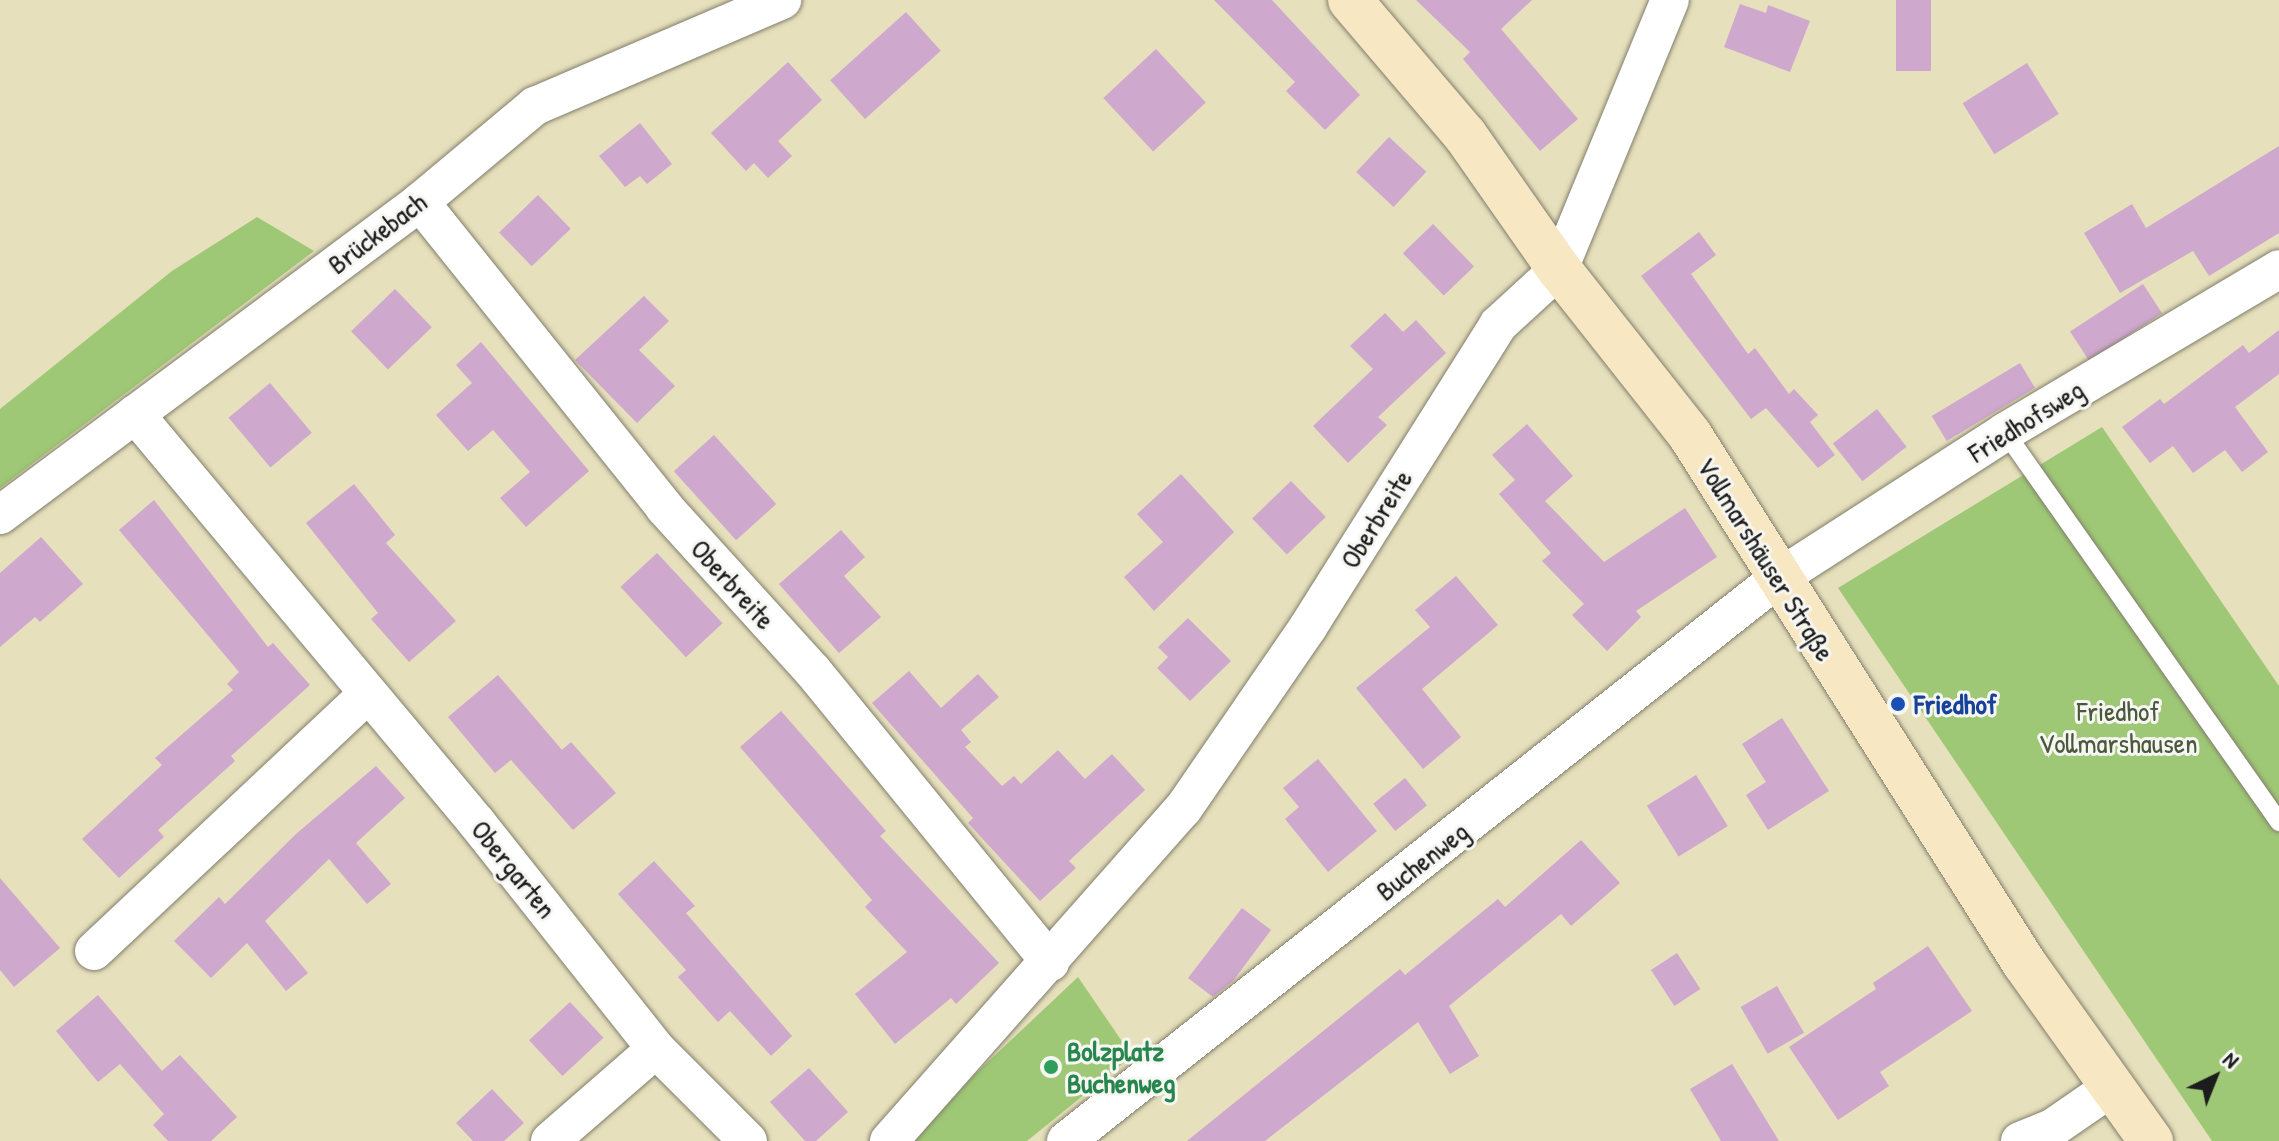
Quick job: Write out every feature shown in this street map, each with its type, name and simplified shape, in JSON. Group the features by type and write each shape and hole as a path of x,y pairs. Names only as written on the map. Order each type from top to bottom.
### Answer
{"main road":[{"name":"Vollmarshäuser Straße","path":"1350,0 1465,135 1559,269 1690,435 1777,579 2024,963 2151,1141"}],"street":[{"name":"Brückebach","path":"0,515 420,202 535,106 782,0"},
{"path":"1559,269 1670,0"},
{"name":"Oberbreite","path":"420,202 597,427 812,670 1050,962"},
{"name":"Oberbreite","path":"889,1141 1183,809 1308,627 1498,325 1559,269"},
{"name":"Friedhofsweg","path":"1777,579 2005,432 2279,269"},
{"name":"Obergarten","path":"135,414 477,823 656,1049 748,1141"},
{"name":"Buchenweg","path":"1066,1141 1777,579"},
{"path":"94,951 367,695"},
{"path":"550,1141 656,1049"},
{"path":"2020,1141 2054,1127 2112,1087"}],"lane":[{"path":"2005,432 2279,822"}],"green space":[{"path":"257,217 314,251 0,488 0,409 172,271"},
{"name":"Friedhof Vollmarshausen","path":"2102,427 2279,686 2279,1141 2212,1141 1838,588"},
{"name":"Bolzplatz Buchenweg","path":"1078,977 1132,1056 1027,1141 914,1141 973,1076"}],"building":[{"path":"1214,0 1272,0 1360,95 1325,130 1286,91 1295,82"},
{"path":"1416,0 1532,0 1501,29 1578,119 1540,151 1463,59 1470,52"},
{"path":"1896,0 1931,0 1931,71 1896,71"},
{"path":"1740,4 1766,13 1768,5 1810,21 1790,72 1724,47"},
{"path":"906,12 941,51 865,119 830,80"},
{"path":"1156,49 1206,102 1153,151 1103,98"},
{"path":"788,62 822,100 778,141 792,156 768,178 754,163 746,171 711,133"},
{"path":"2027,63 2059,114 1994,154 1963,103"},
{"path":"640,123 672,164 647,184 640,176 625,187 599,156"},
{"path":"1389,137 1426,172 1394,207 1356,172"},
{"path":"2279,146 2279,233 2209,276 2193,251 2120,293 2084,233 2132,204 2146,228"},
{"path":"538,195 571,229 532,266 499,233"},
{"path":"1433,224 1474,266 1444,296 1403,253"},
{"path":"1699,232 1716,255 1691,274 1748,354 1755,348 1789,394 1794,389 1818,415 1810,422 1835,455 1818,468 1766,408 1751,419 1641,276"},
{"path":"2143,284 2162,313 2089,361 2070,331"},
{"path":"395,289 432,327 388,369 351,331"},
{"path":"644,296 669,321 639,350 675,386 637,423 575,360"},
{"path":"1385,313 1403,332 1416,320 1446,353 1378,417 1387,425 1348,463 1313,426 1373,369 1350,346"},
{"path":"2279,330 2279,374 2235,407 2268,452 2242,472 2225,450 2193,473 2173,446 2150,463 2122,427 2160,399 2164,404 2243,345 2249,353"},
{"path":"481,342 589,471 526,527 500,498 530,472 493,430 468,451 436,415 472,383 456,365"},
{"path":"2020,363 2035,388 1947,441 1932,416"},
{"path":"270,383 312,433 270,468 229,418"},
{"path":"1877,409 1907,447 1862,481 1833,443"},
{"path":"1527,424 1573,476 1545,501 1604,562 1685,508 1717,557 1636,611 1641,617 1607,651 1572,615 1584,604 1542,561 1551,553 1499,494 1515,480 1492,455"},
{"path":"714,435 776,504 736,540 674,471"},
{"path":"1181,474 1234,532 1154,611 1124,577 1163,542 1137,514"},
{"path":"1291,481 1326,517 1287,554 1252,519"},
{"path":"354,484 395,535 386,543 456,621 409,662 371,619 378,613 306,523"},
{"path":"154,500 268,647 273,643 310,685 231,756 235,761 158,830 164,837 119,878 82,839 162,765 155,758 233,690 227,684 239,672 119,530"},
{"path":"841,530 865,557 844,576 881,617 839,653 779,584"},
{"path":"41,537 83,584 40,622 35,617 0,647 0,573"},
{"path":"657,553 722,623 686,657 620,587"},
{"path":"1456,576 1498,625 1422,689 1461,737 1423,769 1356,688 1430,627 1415,610"},
{"path":"1188,618 1231,661 1190,701 1157,668 1168,657 1158,647"},
{"path":"909,671 941,708 978,674 999,697 961,730 971,742 965,747 1002,786 1014,776 1021,784 1058,750 1085,779 1112,754 1145,790 1069,861 1076,868 1040,901 968,823 973,818 872,703"},
{"path":"498,675 562,750 571,742 616,793 573,830 511,760 495,773 448,717"},
{"path":"781,711 886,831 880,836 999,963 956,1004 951,998 895,1044 855,994 907,952 865,907 872,900 740,747"},
{"path":"1782,718 1829,791 1768,830 1746,795 1766,782 1742,744"},
{"path":"1318,759 1377,831 1328,872 1285,819 1299,807 1283,788"},
{"path":"376,766 405,798 356,843 391,884 367,904 329,859 265,921 308,973 286,991 247,943 211,978 174,941 219,897 225,904 296,834"},
{"path":"1696,775 1728,826 1679,857 1647,806"},
{"path":"1405,778 1427,805 1395,831 1373,804"},
{"path":"1581,840 1620,883 1571,926 1561,914 1449,1006 1479,1056 1450,1074 1418,1022 1265,1141 1187,1141 1400,969 1405,975 1498,899 1505,907"},
{"path":"654,861 695,906 686,913 792,1036 771,1056 730,1011 718,1022 678,977 686,970 618,894"},
{"path":"0,878 60,948 14,987 0,970"},
{"path":"1242,908 1271,930 1233,981 1213,997 1188,978"},
{"path":"1928,946 1972,1011 1880,1072 1889,1086 1838,1120 1789,1047 1876,989 1873,983"},
{"path":"1677,953 1700,989 1674,1006 1651,970"},
{"path":"1777,986 1804,1033 1768,1054 1741,1007"},
{"path":"98,995 162,1071 180,1055 237,1117 211,1141 168,1141 153,1125 164,1114 120,1064 98,1082 56,1031"},
{"path":"570,1002 603,1038 562,1076 529,1040"},
{"path":"1732,1064 1779,1141 1721,1141 1690,1089"},
{"path":"809,1068 848,1112 816,1141 805,1141 770,1102"},
{"path":"492,1089 524,1123 504,1141 473,1141 456,1123"}],"place":[{"name":"Friedhof","path":"1898,704"},
{"name":"Bolzplatz Buchenweg","path":"1051,1067"}]}
